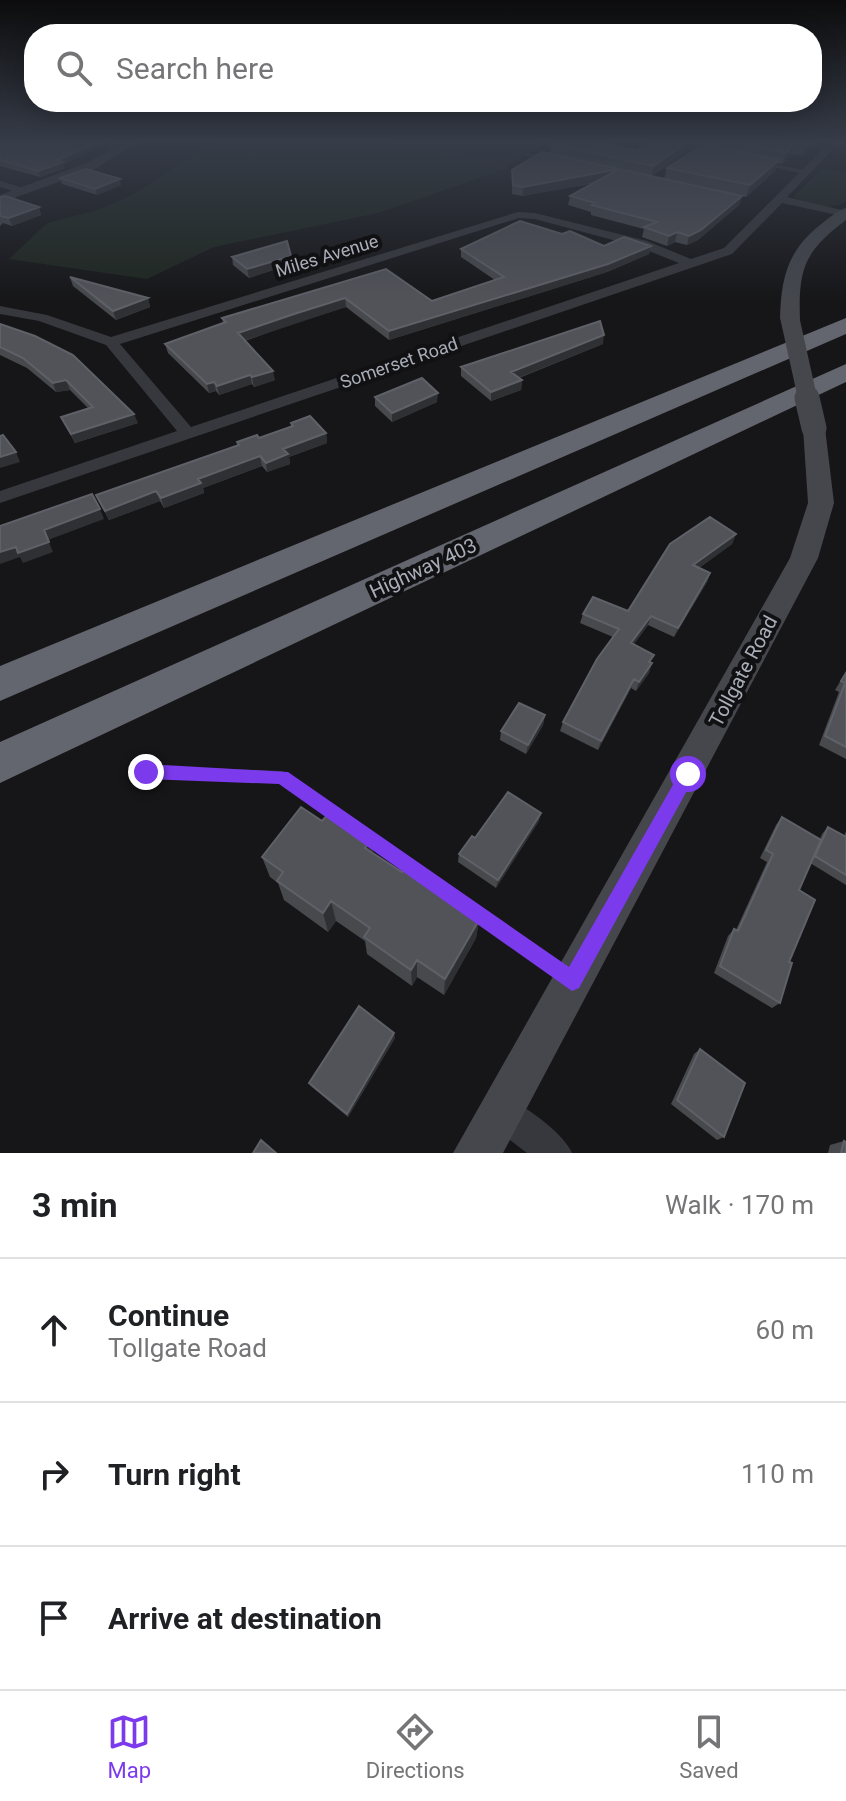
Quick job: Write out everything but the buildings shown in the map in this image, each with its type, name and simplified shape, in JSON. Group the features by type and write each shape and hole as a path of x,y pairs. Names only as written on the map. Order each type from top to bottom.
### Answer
{"highway":[{"path":"0,684 846,325"},
{"name":"Highway 403","path":"0,763 846,372"}],"main road":[{"name":"Tollgate Road","path":"477,1153 804,558 821,503 814,428 790,319 789,281 801,251 845,214"}],"street":[{"name":"Somerset Road","path":"0,497 728,251 784,195"},
{"path":"780,199 845,214"},
{"name":"Miles Avenue","path":"111,342 518,215 535,216 643,244 691,264"},
{"path":"0,310 42,318 111,342 188,434"},
{"path":"500,1111 555,1153"}],"lane":[{"path":"146,772 282,777 572,981"}],"shaded area":[{"path":"132,195 430,195 378,213 214,247 147,279 9,259 47,223 98,210"},
{"path":"846,195 846,202 819,206 794,196"}],"route":[{"path":"146,772 282,777 572,981 688,774"}]}
